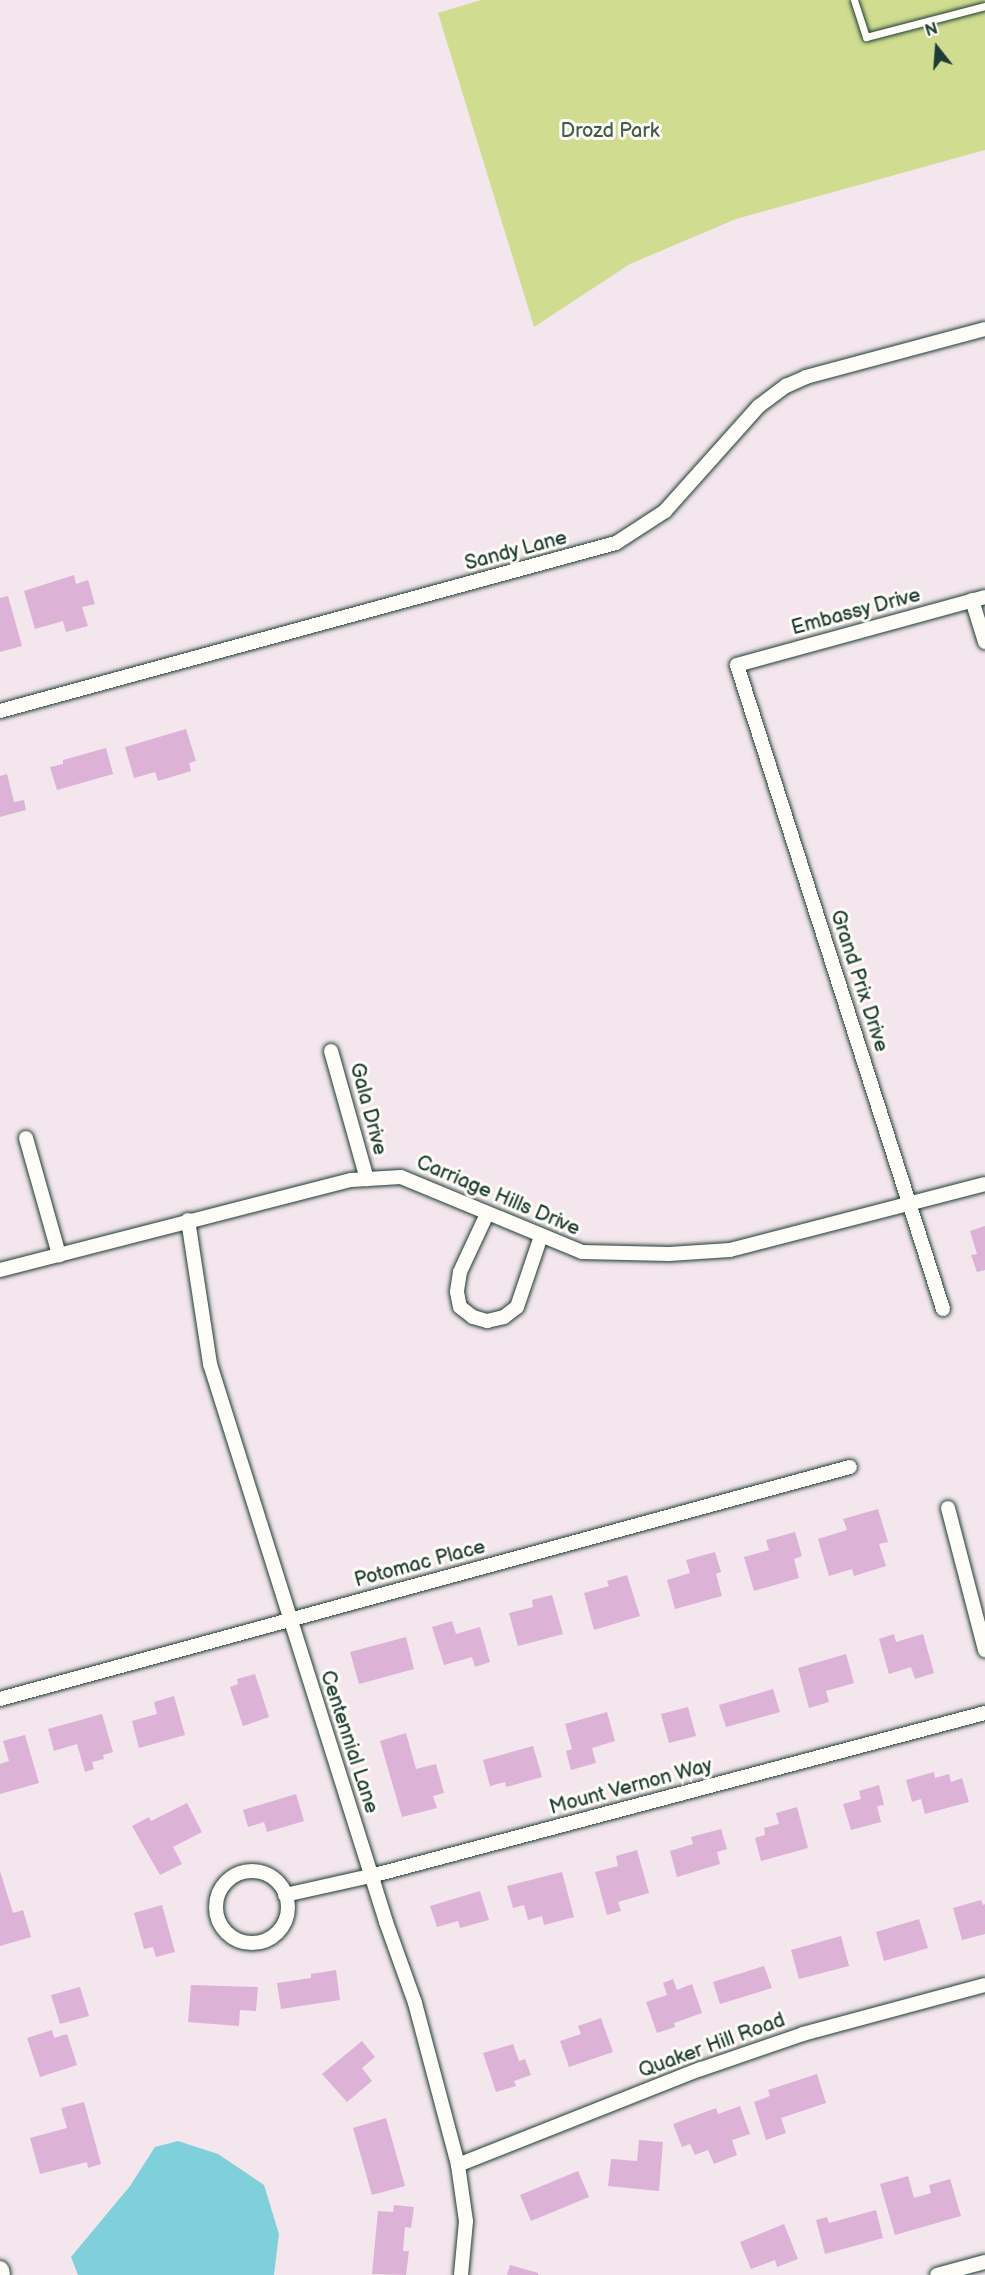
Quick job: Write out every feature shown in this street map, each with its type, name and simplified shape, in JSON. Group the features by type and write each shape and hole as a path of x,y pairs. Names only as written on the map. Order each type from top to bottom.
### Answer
{"street":[{"name":"Sandy Lane","path":"0,711 616,543 665,511 759,406 786,386 806,378 985,329"},
{"path":"978,598 985,642"},
{"name":"Embassy Drive","path":"737,664 978,598"},
{"name":"Grand Prix Drive","path":"737,664 943,1310"},
{"name":"Gala Drive","path":"332,1051 366,1179"},
{"path":"26,1138 59,1255"},
{"name":"Carriage Hills Drive","path":"0,1270 351,1180 401,1177 582,1252 669,1254 730,1250 985,1184"},
{"path":"487,1214 460,1272 457,1292 460,1307 473,1317 487,1321 504,1317 517,1307 541,1236"},
{"name":"Centennial Lane","path":"188,1220 210,1364 371,1876 412,1992 458,2164 466,2221 461,2275"},
{"name":"Potomac Place","path":"0,1699 850,1467"},
{"path":"948,1508 985,1650"},
{"name":"Mount Vernon Way","path":"285,1895 371,1876 985,1713"},
{"path":"251,1870 267,1874 281,1885 285,1895 288,1913 283,1926 266,1940 252,1943 233,1938 218,1921 216,1901 221,1889 238,1873 251,1870"},
{"name":"Quaker Hill Road","path":"458,2164 701,2069 803,2034 985,1986"},
{"path":"937,2275 985,2262"},
{"path":"0,2270 2,2275"}],"lane":[{"path":"854,0 866,37 985,6"}],"green space":[{"name":"Drozd Park","path":"481,0 985,0 985,150 736,219 630,264 534,327 438,13"}],"water":[{"path":"178,2141 218,2154 264,2185 279,2234 274,2275 78,2275 71,2257 130,2186 155,2147"}],"building":[{"path":"74,575 76,584 88,580 95,604 82,607 88,626 66,632 63,621 35,629 24,591"},
{"path":"8,596 22,646 0,652 0,598"},
{"path":"186,729 196,761 189,763 191,771 158,781 155,772 134,778 125,747"},
{"path":"106,748 113,774 57,790 50,767 63,764 63,760"},
{"path":"7,774 14,802 24,800 26,810 0,817 0,776"},
{"path":"985,1226 985,1270 977,1272 971,1255 977,1254 970,1231"},
{"path":"878,1509 888,1542 879,1544 886,1566 854,1576 852,1569 829,1576 818,1539 847,1530 843,1519"},
{"path":"795,1532 802,1556 794,1559 799,1578 754,1591 744,1557 769,1550 766,1540"},
{"path":"715,1552 721,1572 716,1574 722,1596 675,1609 667,1580 690,1573 686,1560"},
{"path":"627,1575 640,1616 594,1630 584,1593 609,1586 607,1581"},
{"path":"552,1595 563,1634 518,1646 509,1613 533,1607 532,1600"},
{"path":"452,1621 456,1634 480,1627 490,1662 475,1667 472,1657 444,1665 432,1627"},
{"path":"894,1634 896,1642 923,1634 934,1673 915,1679 911,1667 889,1674 879,1639"},
{"path":"406,1637 414,1669 359,1684 350,1652"},
{"path":"846,1654 854,1683 826,1691 829,1702 809,1708 798,1668"},
{"path":"255,1674 269,1717 243,1726 230,1687 238,1684 237,1679"},
{"path":"773,1689 780,1712 726,1727 719,1705"},
{"path":"174,1696 185,1735 139,1748 132,1721 157,1714 154,1702"},
{"path":"688,1707 696,1736 669,1743 661,1714"},
{"path":"607,1712 615,1741 592,1748 596,1763 571,1770 566,1751 572,1749 565,1724"},
{"path":"102,1714 113,1752 103,1755 104,1759 92,1762 94,1769 85,1772 77,1744 54,1751 48,1729"},
{"path":"406,1733 416,1769 436,1764 444,1793 433,1796 437,1808 402,1817 380,1741"},
{"path":"25,1735 39,1783 0,1794 0,1764 9,1761 3,1741"},
{"path":"533,1746 542,1777 506,1787 505,1782 490,1786 483,1760"},
{"path":"934,1772 935,1778 949,1774 951,1782 962,1778 969,1802 925,1814 921,1799 912,1802 906,1780"},
{"path":"879,1785 884,1805 877,1806 881,1822 851,1830 843,1804 861,1799 859,1791"},
{"path":"296,1794 304,1821 267,1832 264,1822 248,1827 243,1810"},
{"path":"187,1803 202,1832 173,1847 182,1864 160,1875 132,1826 149,1817 151,1821"},
{"path":"797,1807 808,1848 761,1861 755,1838 765,1835 764,1828 779,1824 776,1813"},
{"path":"721,1829 727,1849 717,1852 720,1864 677,1877 670,1851 693,1844 691,1837"},
{"path":"637,1850 649,1893 618,1902 621,1911 607,1915 595,1872 618,1866 616,1856"},
{"path":"0,1871 13,1913 23,1910 31,1937 0,1946"},
{"path":"562,1872 574,1917 544,1925 542,1916 528,1920 524,1905 513,1908 507,1886"},
{"path":"480,1891 489,1920 460,1928 458,1921 437,1927 430,1906"},
{"path":"981,1900 983,1905 985,1904 985,1934 962,1940 953,1908"},
{"path":"162,1905 175,1952 156,1957 153,1947 144,1949 134,1913"},
{"path":"919,1919 928,1948 884,1961 876,1932"},
{"path":"841,1936 849,1966 799,1979 791,1950"},
{"path":"764,1966 772,1988 720,2004 713,1982"},
{"path":"336,1970 340,2000 281,2009 277,1983 311,1978 311,1974"},
{"path":"673,1979 677,1990 692,1984 702,2013 674,2023 675,2027 657,2033 646,2002 667,1995 663,1983"},
{"path":"191,1985 258,1987 256,2011 240,2010 239,2026 188,2022"},
{"path":"80,1987 89,2016 60,2024 51,1995"},
{"path":"601,2018 613,2052 569,2067 560,2041 581,2034 578,2026"},
{"path":"52,2030 54,2038 67,2034 77,2065 40,2077 27,2038"},
{"path":"362,2041 375,2057 362,2068 372,2081 347,2102 322,2074"},
{"path":"513,2044 519,2061 525,2059 531,2075 514,2081 516,2086 496,2092 483,2053"},
{"path":"817,2074 826,2103 781,2118 786,2133 766,2140 754,2102 770,2096 768,2090"},
{"path":"84,2102 101,2164 88,2168 87,2162 40,2174 30,2138 67,2128 61,2108"},
{"path":"740,2106 750,2134 732,2140 737,2155 714,2164 708,2150 695,2155 690,2144 682,2147 673,2124 716,2108 718,2114"},
{"path":"386,2118 405,2186 372,2195 353,2128"},
{"path":"639,2140 663,2142 659,2191 608,2186 611,2159 637,2161"},
{"path":"578,2171 589,2197 531,2221 520,2195"},
{"path":"908,2176 914,2198 931,2193 929,2185 950,2179 961,2216 895,2235 880,2184"},
{"path":"394,2205 414,2207 411,2228 405,2227 403,2251 409,2251 406,2275 372,2274 378,2211 393,2212"},
{"path":"876,2210 883,2238 825,2254 816,2220 827,2217 829,2223"},
{"path":"784,2224 798,2259 777,2267 775,2260 751,2269 740,2242"},
{"path":"510,2265 538,2273 538,2275 507,2275"}]}
